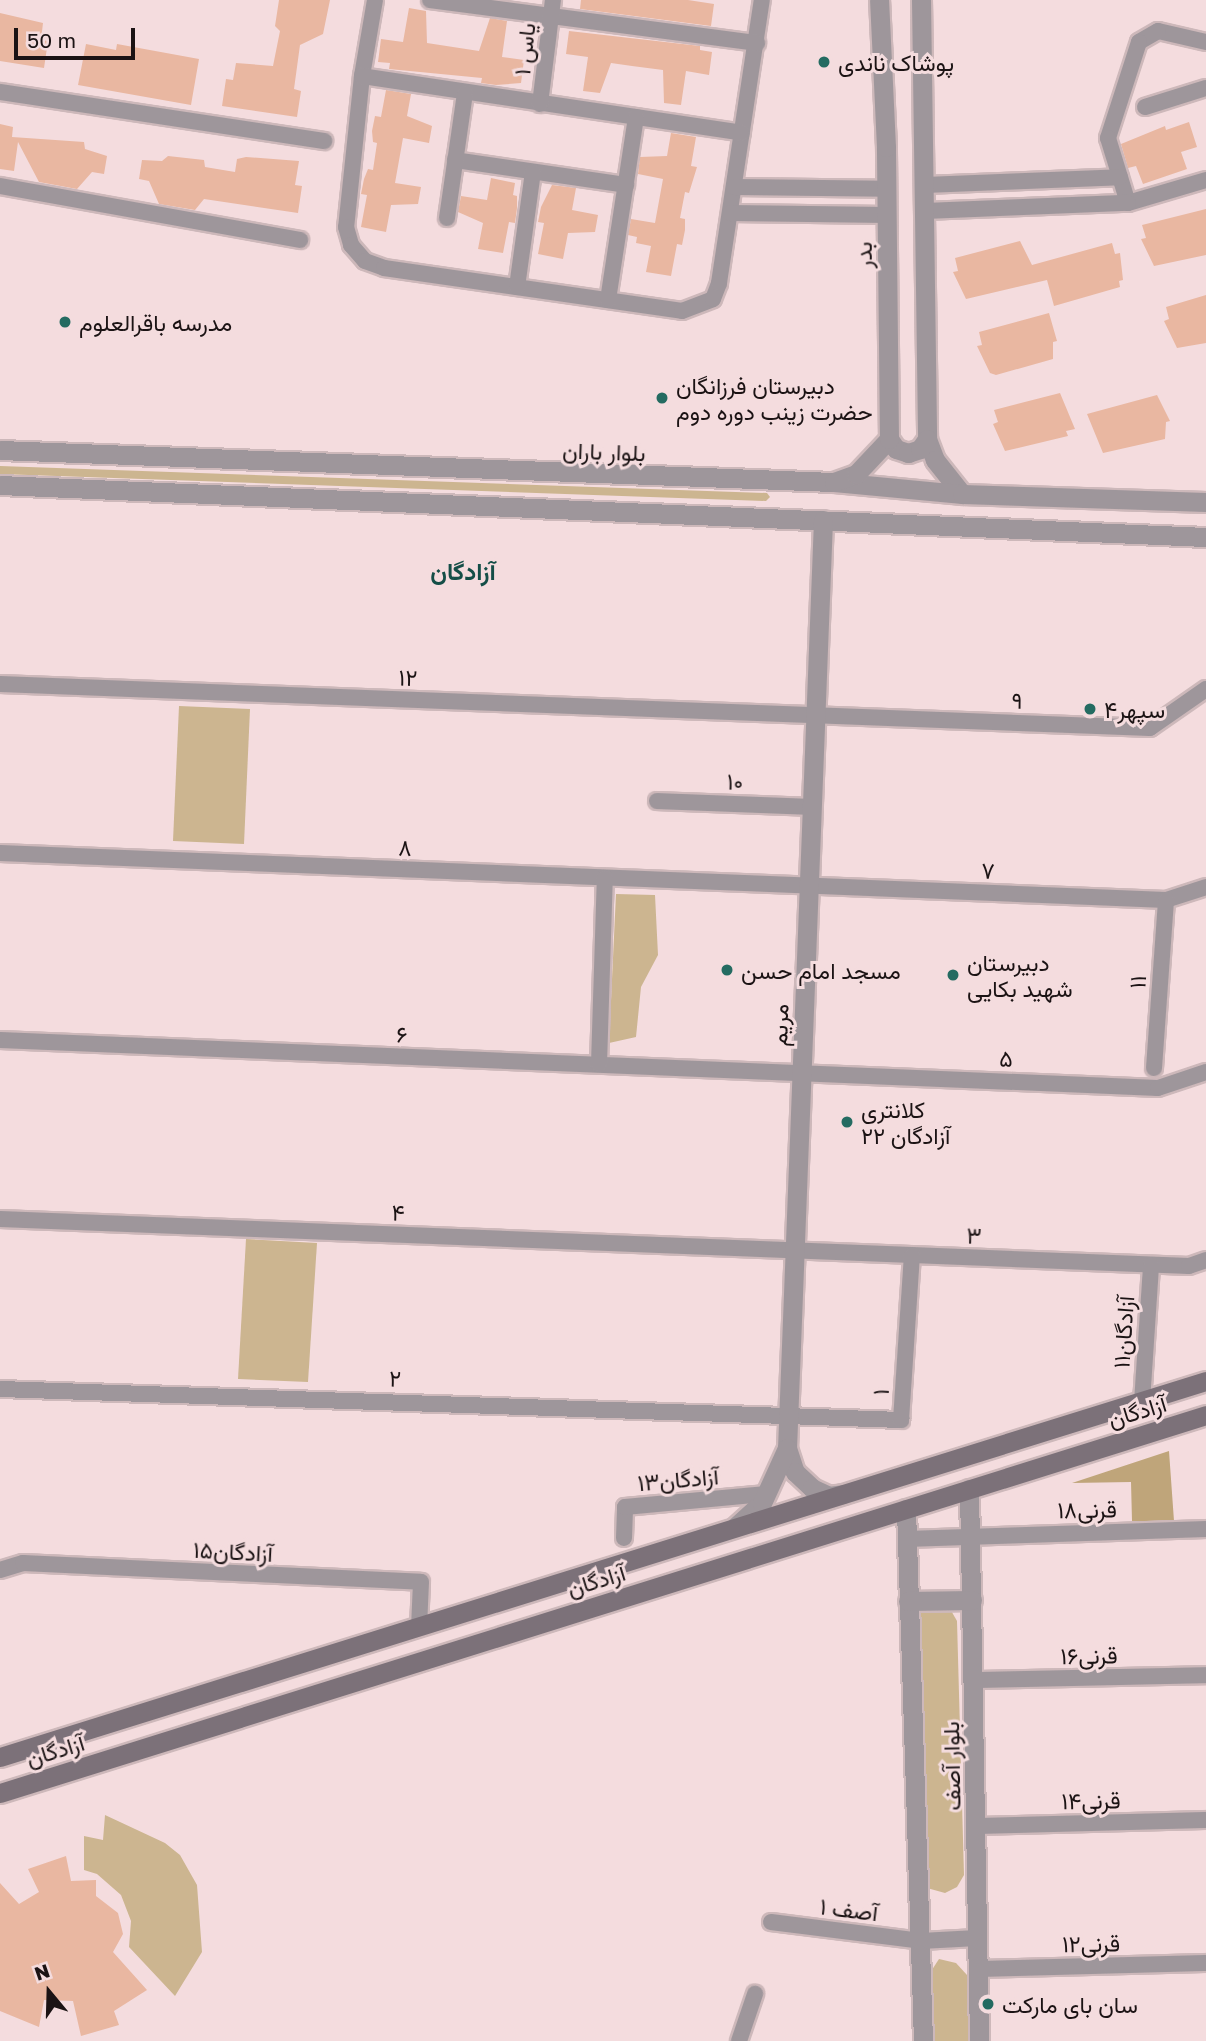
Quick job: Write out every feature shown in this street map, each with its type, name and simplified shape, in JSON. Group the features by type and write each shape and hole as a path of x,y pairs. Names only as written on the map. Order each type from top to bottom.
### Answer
{"main road":[{"name":"آزادگان","path":"0,1757 1206,1381"},
{"name":"آزادگان","path":"0,1793 1206,1415"},
{"path":"264,1675 274,1707"}],"street":[{"path":"375,0 362,76 346,227 351,245 365,261 384,268 682,311 701,307 713,299 730,212 762,0"},
{"path":"430,0 552,7 757,43"},
{"name":"بدر","path":"879,0 888,215 889,439"},
{"path":"921,0 927,439 934,460 962,494"},
{"name":"یاس ۱","path":"540,104 552,7"},
{"path":"1128,203 1108,138 1139,43 1158,31 1206,42"},
{"path":"362,76 742,133"},
{"path":"1145,107 1206,88"},
{"path":"0,92 324,141"},
{"path":"447,218 466,93"},
{"path":"608,300 636,117"},
{"path":"455,160 626,185"},
{"path":"517,287 533,172"},
{"path":"925,185 1120,177"},
{"path":"925,211 1128,203 1206,180"},
{"path":"958,210 960,183"},
{"path":"0,186 300,240"},
{"path":"734,187 887,189"},
{"path":"822,214 825,188"},
{"path":"730,212 888,215"},
{"path":"834,482 856,474 889,439 896,449 908,453 920,449 927,439"},
{"name":"بلوار باران","path":"0,450 580,475 834,482 962,494 1206,502"},
{"path":"578,510 580,475"},
{"path":"0,485 1206,537"},
{"name":"مریم","path":"787,1448 823,520"},
{"name":"۱۲","path":"0,684 815,716"},
{"name":"۹","path":"815,716 1150,727 1206,689"},
{"name":"۱۰","path":"657,801 812,807"},
{"name":"۸","path":"0,853 809,886"},
{"path":"599,1064 606,878"},
{"name":"۷","path":"809,886 1166,900"},
{"path":"1166,900 1206,887"},
{"name":"۱۱","path":"1154,1068 1166,900"},
{"name":"۶","path":"0,1040 802,1073"},
{"name":"۵","path":"802,1073 1158,1088 1206,1072"},
{"name":"۴","path":"0,1219 795,1250"},
{"name":"۳","path":"795,1250 1151,1265 1189,1266 1206,1261"},
{"name":"۱","path":"789,1414 901,1420 912,1255"},
{"name":"آزادگان۱۱","path":"1142,1402 1151,1265"},
{"name":"۲","path":"0,1389 789,1414"},
{"path":"787,1448 795,1472 812,1488 829,1496 849,1493"},
{"path":"729,1530 747,1520 766,1494 787,1448"},
{"name":"بلوار آصف","path":"969,1489 979,2041"},
{"name":"آزادگان۱۳","path":"624,1538 625,1507 766,1494"},
{"name":"بلوار آصف","path":"906,1509 923,2041"},
{"name":"قرنی۱۸","path":"907,1539 970,1534 1206,1529"},
{"name":"آزادگان۱۵","path":"0,1570 23,1563 421,1582 419,1627"},
{"path":"908,1601 972,1600"},
{"name":"قرنی۱۶","path":"974,1680 1206,1675"},
{"name":"قرنی۱۴","path":"977,1826 1206,1820"},
{"name":"۱ آصف","path":"771,1922 920,1941 977,1938"},
{"name":"قرنی۱۲","path":"978,1969 1206,1963"},
{"path":"739,2041 755,1993"}],"shaded area":[{"path":"0,466 767,493 770,497 766,501 0,474"},
{"path":"179,706 250,709 244,844 173,841"},
{"path":"616,894 655,895 658,955 641,987 636,1037 609,1043"},
{"path":"246,1239 317,1243 308,1382 238,1379"},
{"path":"1169,1451 1174,1521 1132,1521 1131,1482 1072,1483"},
{"path":"923,1607 949,1607 957,1621 964,1875 957,1887 945,1893 927,1888 914,1628"},
{"path":"105,1815 165,1843 180,1855 197,1885 202,1952 175,1996 129,1947 131,1921 121,1895 97,1874 84,1870 84,1836 103,1840"},
{"path":"939,1959 956,1963 967,1975 970,2041 928,2041 926,1979"}],"building":[{"path":"279,0 330,0 323,34 300,45 294,89 301,91 297,117 222,106 226,79 233,80 236,63 273,66 280,31 275,26"},
{"path":"581,0 688,0 714,4 711,26 580,9"},
{"path":"409,8 426,11 427,43 479,51 490,18 507,21 502,57 524,60 521,83 481,83 482,78 389,69 390,63 378,62 381,39 403,42"},
{"path":"0,13 43,23 41,40 48,41 44,68 0,61"},
{"path":"569,31 700,46 700,50 712,52 709,75 686,71 681,105 664,103 663,70 611,63 600,93 583,91 588,57 566,54"},
{"path":"86,44 116,50 117,44 199,59 191,105 78,85"},
{"path":"386,90 411,94 407,116 432,126 429,143 403,138 395,183 421,187 418,204 391,205 386,232 361,227 367,195 361,194 368,169 373,170 377,143 373,142 372,131 375,116 381,117"},
{"path":"1189,122 1197,147 1181,152 1187,169 1143,184 1136,166 1128,168 1121,144 1165,126 1166,130"},
{"path":"0,124 13,127 12,137 84,142 85,149 107,156 104,174 92,172 77,189 39,182 18,142 14,171 0,169"},
{"path":"671,133 696,137 691,166 697,167 689,193 685,192 680,218 685,219 685,230 682,245 677,244 671,276 646,272 651,246 636,243 637,237 628,235 631,219 655,223 663,179 638,174 640,157 667,156"},
{"path":"168,156 204,160 205,167 235,172 237,159 246,157 299,161 295,185 302,186 298,213 204,199 195,210 159,204 149,181 139,179 142,160 162,161"},
{"path":"491,178 515,183 515,223 509,222 503,253 478,249 483,223 458,212 461,196 487,200"},
{"path":"552,185 576,188 572,210 598,215 595,232 568,233 563,259 538,254 544,223 538,222 541,207"},
{"path":"1206,209 1206,255 1154,266 1141,239 1146,238 1142,225"},
{"path":"1020,241 1032,265 1112,243 1115,254 1120,253 1123,280 1119,281 1120,287 1054,306 1047,280 966,299 953,272 958,271 955,258"},
{"path":"1206,295 1206,343 1177,348 1164,321 1169,319 1166,307"},
{"path":"1049,313 1057,341 1053,342 1053,359 996,375 990,373 977,346 982,345 979,332"},
{"path":"1060,393 1075,429 1066,431 1068,436 1005,451 993,424 998,422 994,410"},
{"path":"1157,395 1170,421 1166,422 1165,439 1103,453 1087,414"},
{"path":"66,1856 71,1881 96,1880 96,1896 118,1913 123,1934 113,1952 147,1990 114,2011 119,2025 81,2036 73,2001 44,2000 39,2027 0,2011 0,1883 19,1904 39,1892 28,1869"}],"place":[{"name":"پوشاک ناندی","path":"824,62"},
{"name":"مدرسه باقرالعلوم","path":"65,322"},
{"name":"دبیرستان فرزانگان حضرت زینب دوره دوم","path":"662,398"},
{"name":"سپهر۴","path":"1090,709"},
{"name":"مسجد امام حسن","path":"727,970"},
{"name":"دبیرستان شهید بکایی","path":"953,975"},
{"name":"کلانتری ۲۲ آزادگان","path":"847,1122"},
{"name":"سان بای مارکت","path":"988,2004"}],"district":[{"name":"آزادگان","path":"463,571"}]}
